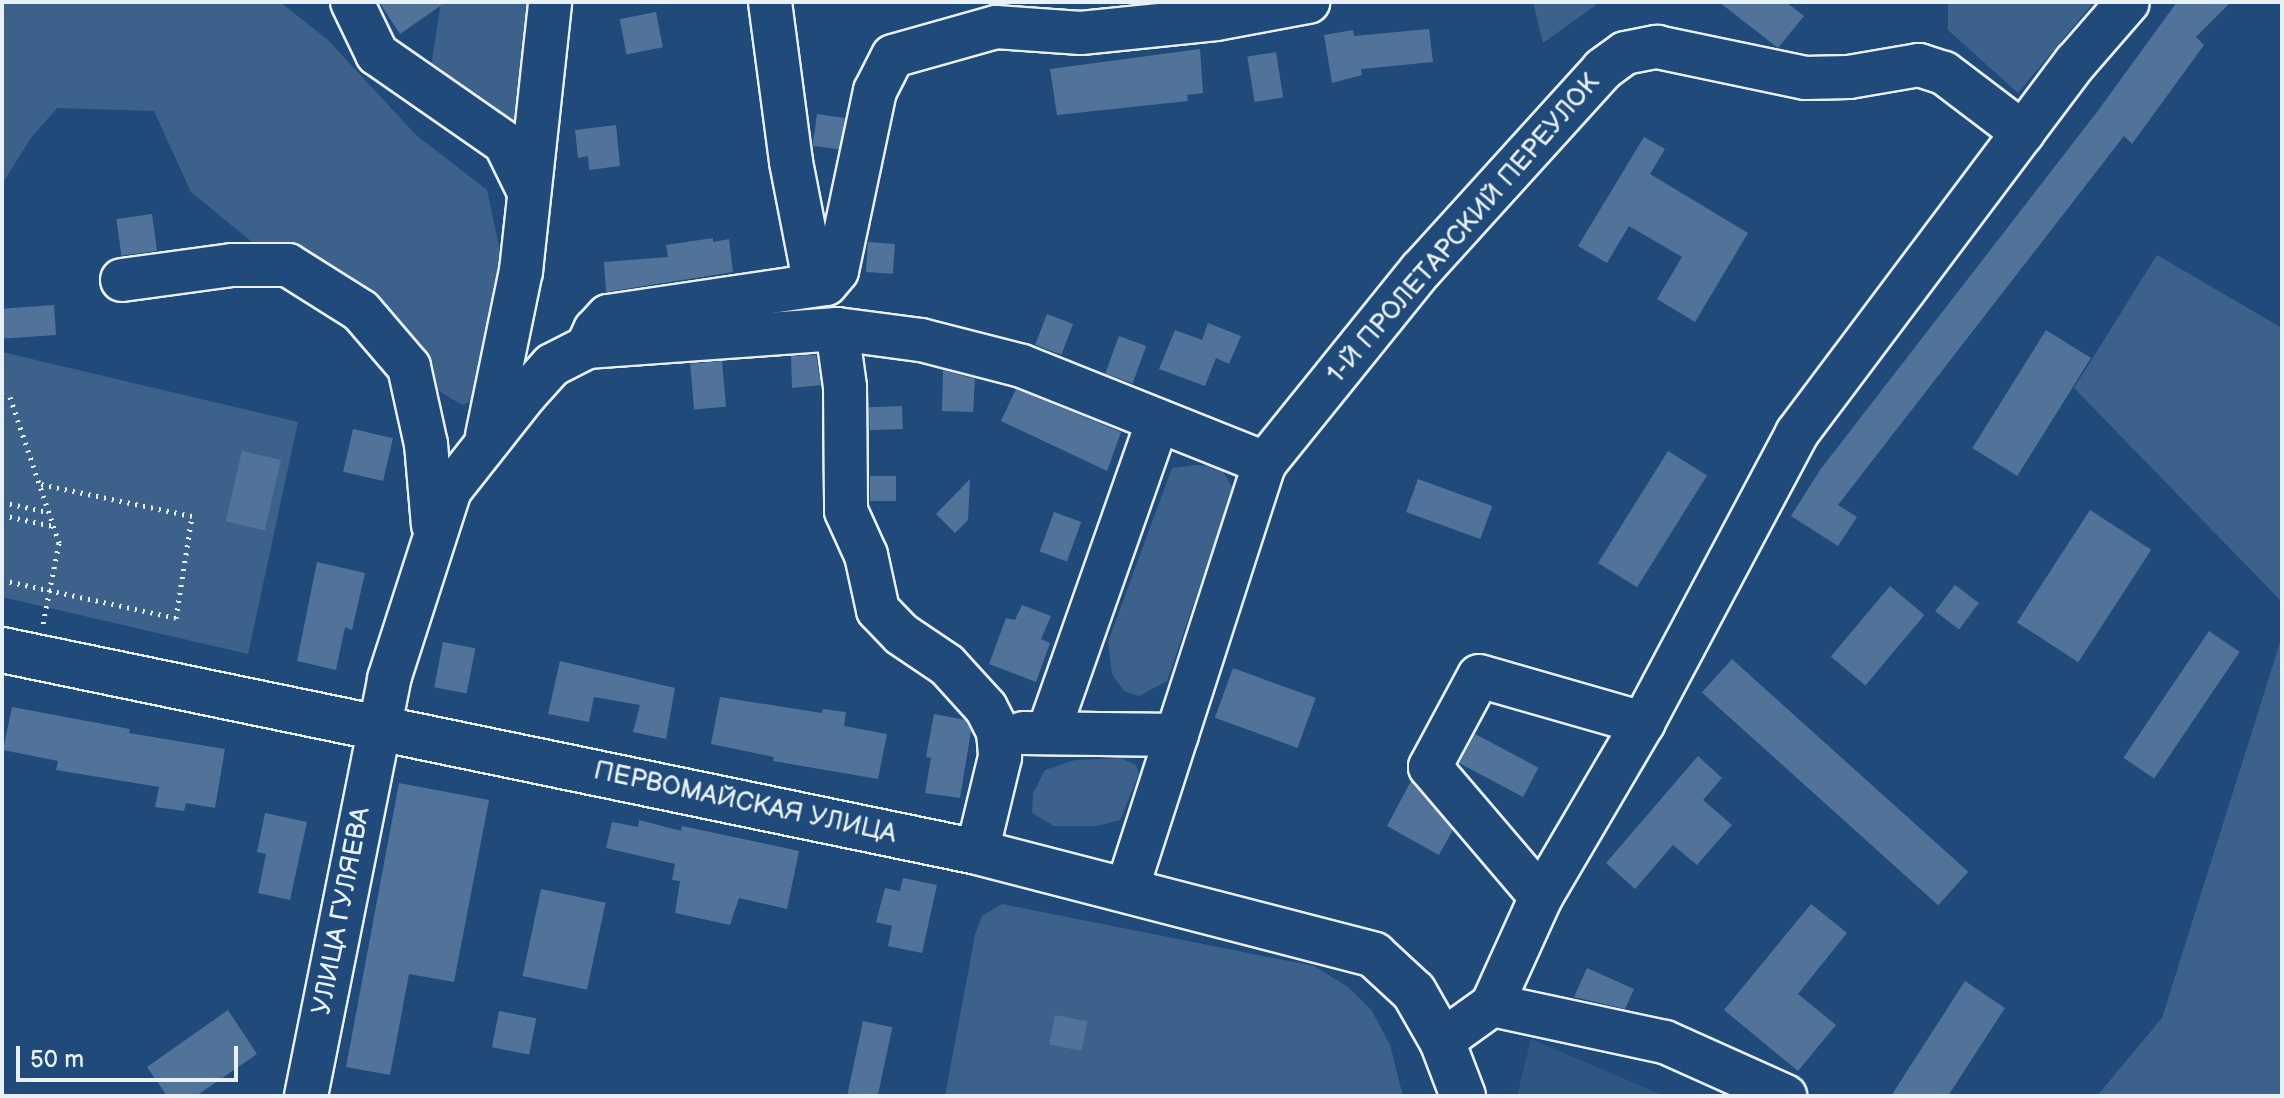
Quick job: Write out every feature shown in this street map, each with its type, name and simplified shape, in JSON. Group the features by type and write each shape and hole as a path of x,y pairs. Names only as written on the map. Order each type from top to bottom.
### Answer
{"main road":[{"name":"ПЕРВОМАЙСКАЯ УЛИЦА","path":"19,653 977,852 1374,955 1414,992 1442,1041 1463,1096"}],"street":[{"path":"352,2 377,54 505,143 529,192"},
{"path":"485,447 521,271 550,2"},
{"path":"770,2 791,162 811,265 810,286"},
{"path":"1265,463 1022,366 921,340 837,329 587,347 595,330 608,316 826,284 837,271 875,91 893,56 996,27 1081,33 1216,19 1308,2"},
{"path":"1442,1041 1492,1005 1541,897 1643,723 1797,433 2076,62 2128,2"},
{"name":"1-Й ПРОЛЕТАРСКИЙ ПЕРЕУЛОК","path":"1127,889 1265,463 1421,270 1603,69 1625,53 1657,47 1753,70 1805,78 1849,77 1919,65 1944,73 2023,133"},
{"path":"122,280 232,265 288,265 361,311 409,367 426,444 434,539"},
{"path":"837,329 845,387 846,511 866,555 878,610 901,634 947,665 986,708 998,732 1000,757 977,852"},
{"name":"УЛИЦА ГУЛЯЕВА","path":"306,1096 389,679 450,490 552,365 587,347"},
{"path":"1048,733 1158,421"},
{"path":"1541,897 1430,767 1479,676 1643,723"},
{"path":"998,732 1177,735"},
{"path":"1492,1005 1665,1042 1785,1096"}],"path":[{"path":"2,395 10,397 59,543 50,590 19,653"},
{"path":"2,580 176,618 192,516 40,484"},
{"path":"2,502 49,512"},
{"path":"2,515 54,526"}],"shaded area":[{"path":"2,2 280,2 328,40 416,135 487,190 512,307 484,397 462,405 419,379 191,192 154,111 57,108 31,138 2,184"},
{"path":"441,2 532,2 523,133 431,66"},
{"path":"1533,2 1600,2 1543,43"},
{"path":"1948,2 2094,2 2018,93 1948,30"},
{"path":"2157,255 2282,328 2282,602 2074,388"},
{"path":"2,352 298,422 248,654 2,597"},
{"path":"1220,466 1233,489 1167,681 1139,696 1124,691 1112,674 1108,642 1172,468"},
{"path":"2282,636 2282,1096 2097,1096 2162,1018"},
{"path":"1121,758 1136,765 1139,774 1120,820 1097,826 1054,826 1032,813 1033,793 1045,770 1075,760"},
{"path":"1002,904 1314,966 1348,987 1372,1011 1390,1045 1403,1096 945,1096 975,935 982,916"},
{"path":"1531,1039 1665,1096 1517,1096"}],"building":[{"path":"379,2 446,2 400,34"},
{"path":"1719,2 1786,2 1804,16 1778,48"},
{"path":"2177,2 2231,2 2196,37 2204,45 2132,144 2124,136 1838,505 1857,517 1838,546 1791,516 1820,470 2097,112"},
{"path":"656,12 663,47 627,54 620,19"},
{"path":"1429,29 1433,62 1361,69 1362,75 1332,83 1324,35 1353,30 1354,36"},
{"path":"1200,49 1203,93 1187,95 1188,101 1057,115 1050,69"},
{"path":"1276,52 1283,97 1255,102 1247,57"},
{"path":"817,114 845,118 840,150 813,146"},
{"path":"616,125 620,166 589,170 588,156 578,158 575,130"},
{"path":"1644,137 1665,149 1650,174 1748,233 1695,322 1657,299 1682,257 1629,226 1607,263 1578,246"},
{"path":"152,214 157,251 121,256 116,219"},
{"path":"713,238 713,242 729,239 733,272 606,292 604,262 668,257 666,245"},
{"path":"868,242 895,244 893,274 866,272"},
{"path":"54,305 56,335 4,339 2,309"},
{"path":"1047,314 1073,324 1061,355 1035,345"},
{"path":"1208,323 1241,336 1229,364 1216,358 1205,386 1159,369 1175,330 1202,340"},
{"path":"2046,330 2091,358 2017,476 1972,448"},
{"path":"1119,336 1146,346 1133,384 1105,374"},
{"path":"816,355 821,385 792,388 791,356"},
{"path":"722,361 726,407 694,410 690,364"},
{"path":"943,370 975,379 973,412 942,411"},
{"path":"1016,389 1121,432 1107,471 1001,421"},
{"path":"902,406 903,429 870,430 869,407"},
{"path":"353,429 393,438 383,481 343,472"},
{"path":"242,451 281,460 265,530 226,521"},
{"path":"1668,451 1707,475 1637,587 1598,563"},
{"path":"870,476 896,476 896,501 870,501"},
{"path":"970,479 968,520 955,533 936,514"},
{"path":"1418,479 1492,506 1480,539 1406,512"},
{"path":"2090,510 2151,550 2078,662 2017,622"},
{"path":"1054,512 1081,522 1067,561 1040,551"},
{"path":"317,562 365,573 352,630 345,627 336,670 297,661"},
{"path":"1955,585 1979,603 1959,629 1935,611"},
{"path":"1890,586 1924,615 1865,685 1831,656"},
{"path":"1022,605 1051,616 1041,639 1050,643 1036,682 989,664 1006,618 1015,620"},
{"path":"2209,631 2240,652 2154,779 2123,758"},
{"path":"443,642 475,648 467,693 434,687"},
{"path":"1732,659 1968,872 1938,905 1702,692"},
{"path":"560,661 675,688 666,739 633,732 640,705 594,697 589,722 548,714"},
{"path":"1233,668 1316,698 1298,748 1215,718"},
{"path":"720,697 822,713 823,709 846,712 844,726 887,734 878,779 773,761 774,757 711,744"},
{"path":"12,707 130,729 129,733 225,749 215,808 186,803 184,811 155,807 159,787 56,770 58,761 3,750"},
{"path":"934,714 965,720 971,731 960,798 925,793 931,758 926,757"},
{"path":"1475,734 1539,768 1523,797 1460,763"},
{"path":"1698,756 1722,778 1703,800 1732,825 1697,865 1673,845 1635,889 1606,863"},
{"path":"1411,781 1453,830 1439,855 1387,826"},
{"path":"399,783 489,800 454,982 409,974 390,1075 346,1067"},
{"path":"265,813 307,822 290,900 258,893 266,854 257,852"},
{"path":"639,820 681,831 682,826 799,851 787,909 739,898 730,925 675,913 680,881 672,880 675,864 606,848 612,822 638,827"},
{"path":"903,878 937,885 922,953 888,946 892,926 876,922 885,888 900,891"},
{"path":"541,889 606,903 587,990 522,976"},
{"path":"1811,904 1847,933 1798,994 1836,1025 1798,1071 1724,1010"},
{"path":"1587,968 1634,989 1625,1009 1574,997"},
{"path":"1965,981 2005,1008 1948,1096 1891,1096"},
{"path":"228,1010 257,1054 196,1096 167,1096 147,1067"},
{"path":"499,1011 536,1018 529,1055 492,1047"},
{"path":"1055,1015 1087,1021 1082,1051 1049,1044"},
{"path":"863,1021 892,1027 878,1096 847,1096"}]}
